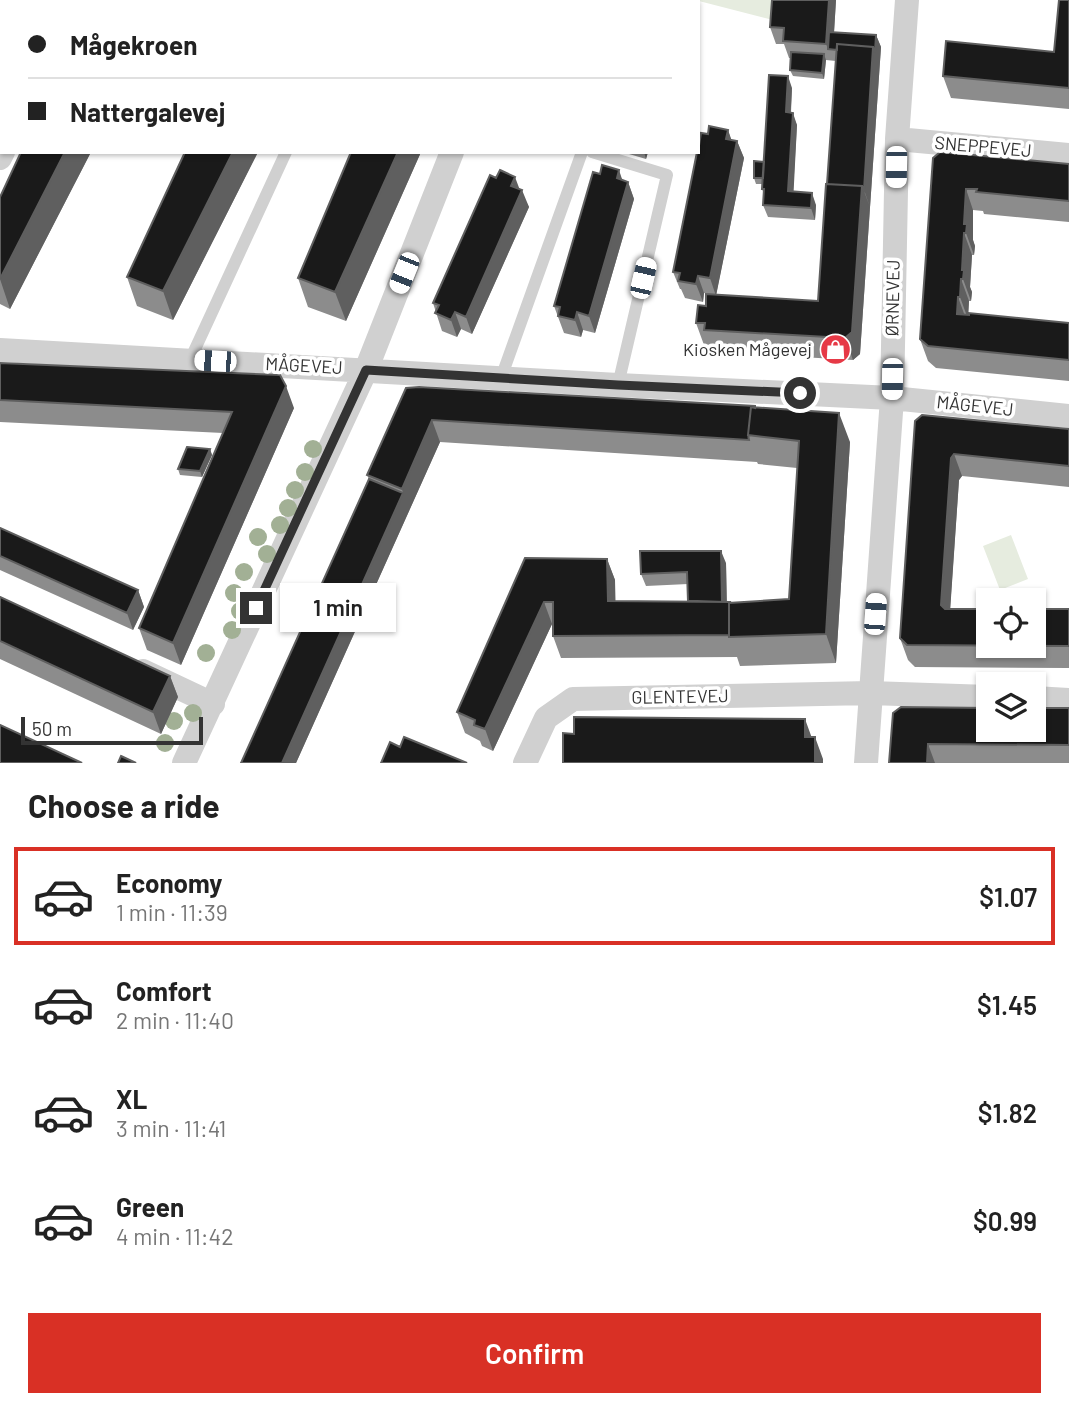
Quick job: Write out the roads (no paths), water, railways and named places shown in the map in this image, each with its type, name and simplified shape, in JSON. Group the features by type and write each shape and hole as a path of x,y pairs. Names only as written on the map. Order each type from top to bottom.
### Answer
{"street":[{"name":"ØRNEVEJ","path":"866,763 892,397 897,139 907,0"},
{"name":"SNEPPEVEJ","path":"897,139 1069,155"},
{"path":"184,763 366,370 451,154"},
{"name":"MÅGEVEJ","path":"0,350 618,385 892,397 1069,416"},
{"path":"125,662 212,704"},
{"name":"GLENTEVEJ","path":"525,763 546,718 573,699 870,694 976,697"},
{"path":"1046,698 1069,699"}],"lane":[{"path":"190,360 285,154"},
{"path":"501,378 581,154"},
{"path":"599,154 667,175 618,385"}],"place":[{"name":"Kiosken Mågevej","path":"835,350"}]}
